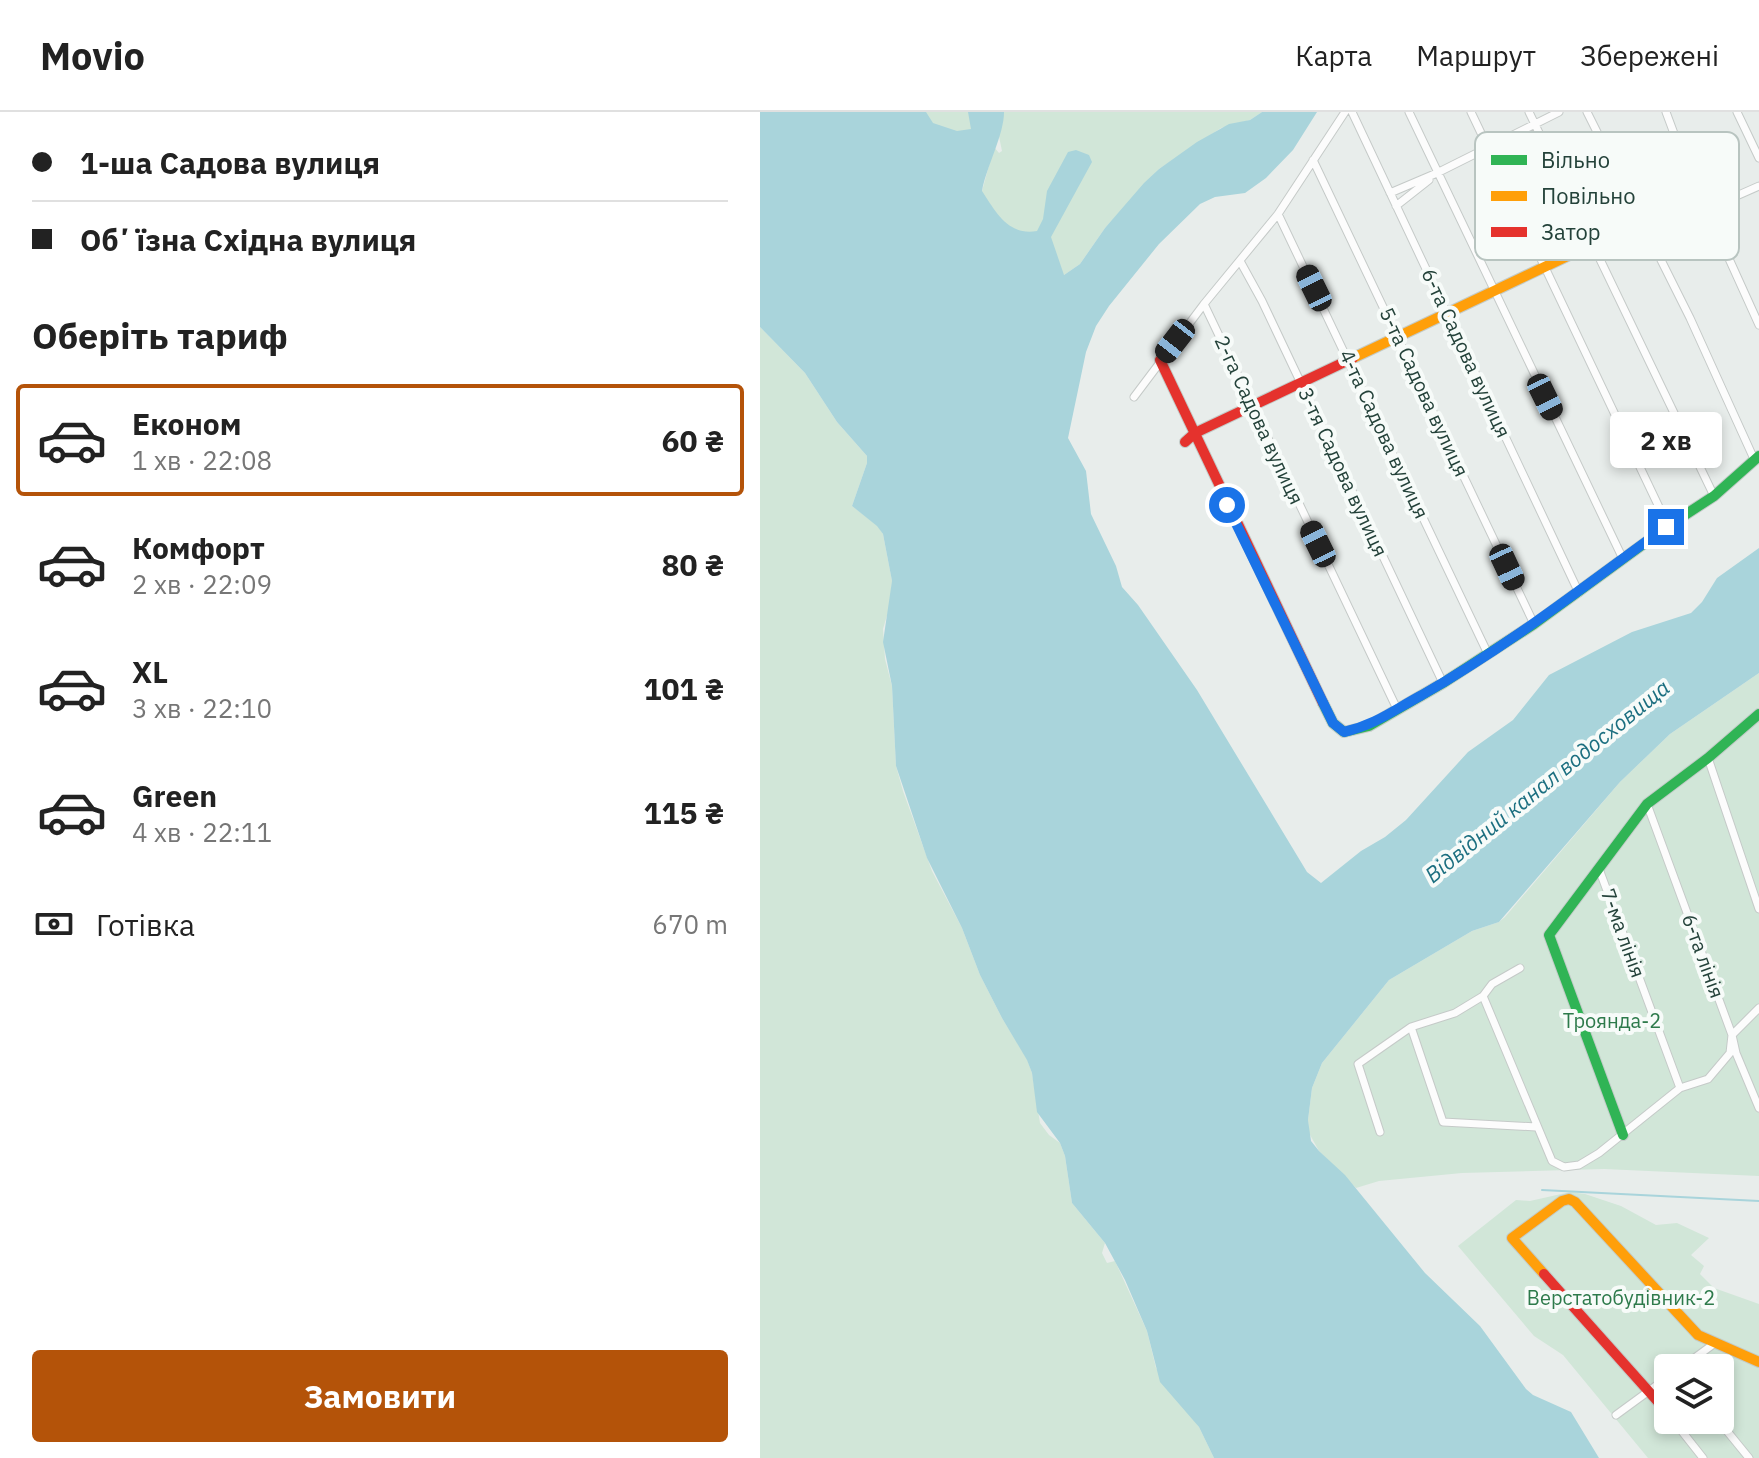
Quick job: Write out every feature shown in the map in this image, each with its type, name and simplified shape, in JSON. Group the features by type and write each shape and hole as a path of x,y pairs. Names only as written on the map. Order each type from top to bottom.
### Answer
{"street":[{"path":"1134,397 1204,304 1278,214 1345,112"},
{"name":"6-та Садова вулиця","path":"1352,112 1579,593"},
{"path":"1409,112 1475,252"},
{"path":"1471,112 1481,132"},
{"path":"1529,112 1539,132"},
{"path":"1519,132 1559,112"},
{"path":"1587,112 1597,132"},
{"path":"1666,112 1674,132"},
{"path":"1737,112 1759,158"},
{"path":"1390,193 1475,154"},
{"name":"5-та Садова вулиця","path":"1313,160 1534,624"},
{"path":"1396,206 1437,173"},
{"path":"1739,196 1758,189"},
{"name":"4-та Садова вулиця","path":"1278,214 1488,654"},
{"path":"1479,260 1623,559"},
{"path":"1543,260 1668,526"},
{"path":"1185,442 1195,433 1556,260"},
{"path":"1601,260 1714,496"},
{"path":"1160,360 1333,723 1344,732 1369,726 1534,624 1714,496 1756,457 1662,260"},
{"path":"1730,260 1759,325"},
{"name":"3-тя Садова вулиця","path":"1240,261 1443,683"},
{"name":"2-га Садова вулиця","path":"1204,304 1397,709"},
{"path":"1623,1135 1549,935 1647,804 1759,714"},
{"path":"1708,758 1759,909"},
{"name":"6-та лінія","path":"1647,804 1736,1053 1759,1108"},
{"name":"7-ма лінія","path":"1599,869 1680,1088"},
{"path":"1380,1132 1358,1064 1411,1027 1455,1013 1483,996 1492,984 1520,968"},
{"path":"1483,996 1552,1161 1564,1167 1579,1165 1623,1135 1680,1088 1708,1079 1730,1053 1732,1035 1759,1008"},
{"path":"1411,1027 1443,1122 1536,1127"},
{"path":"1654,1396 1512,1238 1562,1201 1569,1199 1698,1335 1759,1362"},
{"path":"1700,1354 1715,1343"},
{"path":"1616,1415 1654,1388"},
{"path":"1684,1434 1703,1458"},
{"path":"1729,1434 1749,1458"}],"green space":[{"path":"914,112 978,112 955,177"},
{"path":"994,112 1262,112 1250,120 1221,128 1159,169 1105,228 1080,264 1064,275 963,197 982,191 994,147 999,153 1002,151"},
{"path":"760,327 805,373 837,422 867,456 852,506 878,526 883,534 892,581 891,602 883,629 885,659 892,686 896,766 903,791 932,871 962,928 980,975 1027,1059 1040,1123 1060,1143 1065,1156 1072,1203 1105,1243 1102,1253 1107,1263 1115,1261 1147,1331 1156,1368 1199,1427 1214,1458 760,1458"},
{"name":"Троянда-2","path":"1759,673 1759,1176 1604,1169 1462,1173 1379,1181 1356,1188 1319,1151 1309,1133 1312,1088 1322,1063 1389,980 1472,931 1499,922 1620,782 1670,734"},
{"name":"Верстатобудівник-2","path":"1570,1192 1585,1194 1621,1206 1656,1225 1677,1223 1709,1238 1691,1255 1704,1266 1700,1274 1714,1288 1759,1304 1759,1458 1648,1458 1563,1355 1534,1336 1458,1246 1516,1200 1530,1201"}],"water":[{"name":"Відвідний канал водосховища","path":"760,112 926,112 933,123 957,131 971,129 968,112 1004,112 982,191 1004,221 1027,232 1037,231 1043,219 1047,191 1068,152 1076,150 1089,155 1092,162 1051,237 1064,275 1080,264 1105,228 1144,183 1197,142 1229,124 1250,120 1262,112 1317,112 1293,150 1266,178 1245,193 1215,197 1200,204 1159,244 1109,306 1096,326 1086,352 1068,438 1086,471 1091,514 1116,566 1122,587 1197,690 1307,872 1321,883 1406,820 1468,752 1513,720 1549,675 1632,632 1691,613 1717,578 1759,548 1759,673 1670,734 1620,782 1499,922 1472,931 1389,980 1322,1063 1312,1088 1308,1120 1311,1141 1345,1175 1425,1273 1480,1326 1526,1389 1571,1412 1599,1458 1214,1458 1199,1427 1160,1382 1147,1331 1125,1280 1105,1243 1072,1203 1065,1156 1060,1143 1037,1112 1032,1073 1027,1060 980,975 962,928 927,858 896,766 892,686 883,642 892,581 883,534 852,506 867,456 837,422 805,373 760,327"}],"waterway":[{"path":"1542,1190 1759,1201"}],"traffic: fast":[{"path":"1323,703 1333,723 1344,732 1369,726 1534,624 1714,496 1759,456"},
{"path":"1623,1135 1549,935 1647,804 1759,714"}],"traffic: slow":[{"path":"1353,358 1559,260"},
{"path":"1544,1274 1512,1238 1569,1199 1698,1335 1759,1362"}],"traffic: jam":[{"path":"1185,442 1195,433 1353,358"},
{"path":"1160,360 1323,703"},
{"path":"1544,1274 1654,1397"}],"route":[{"path":"1227,505 1333,723 1344,732 1369,726 1443,683 1579,593 1666,527"}]}
